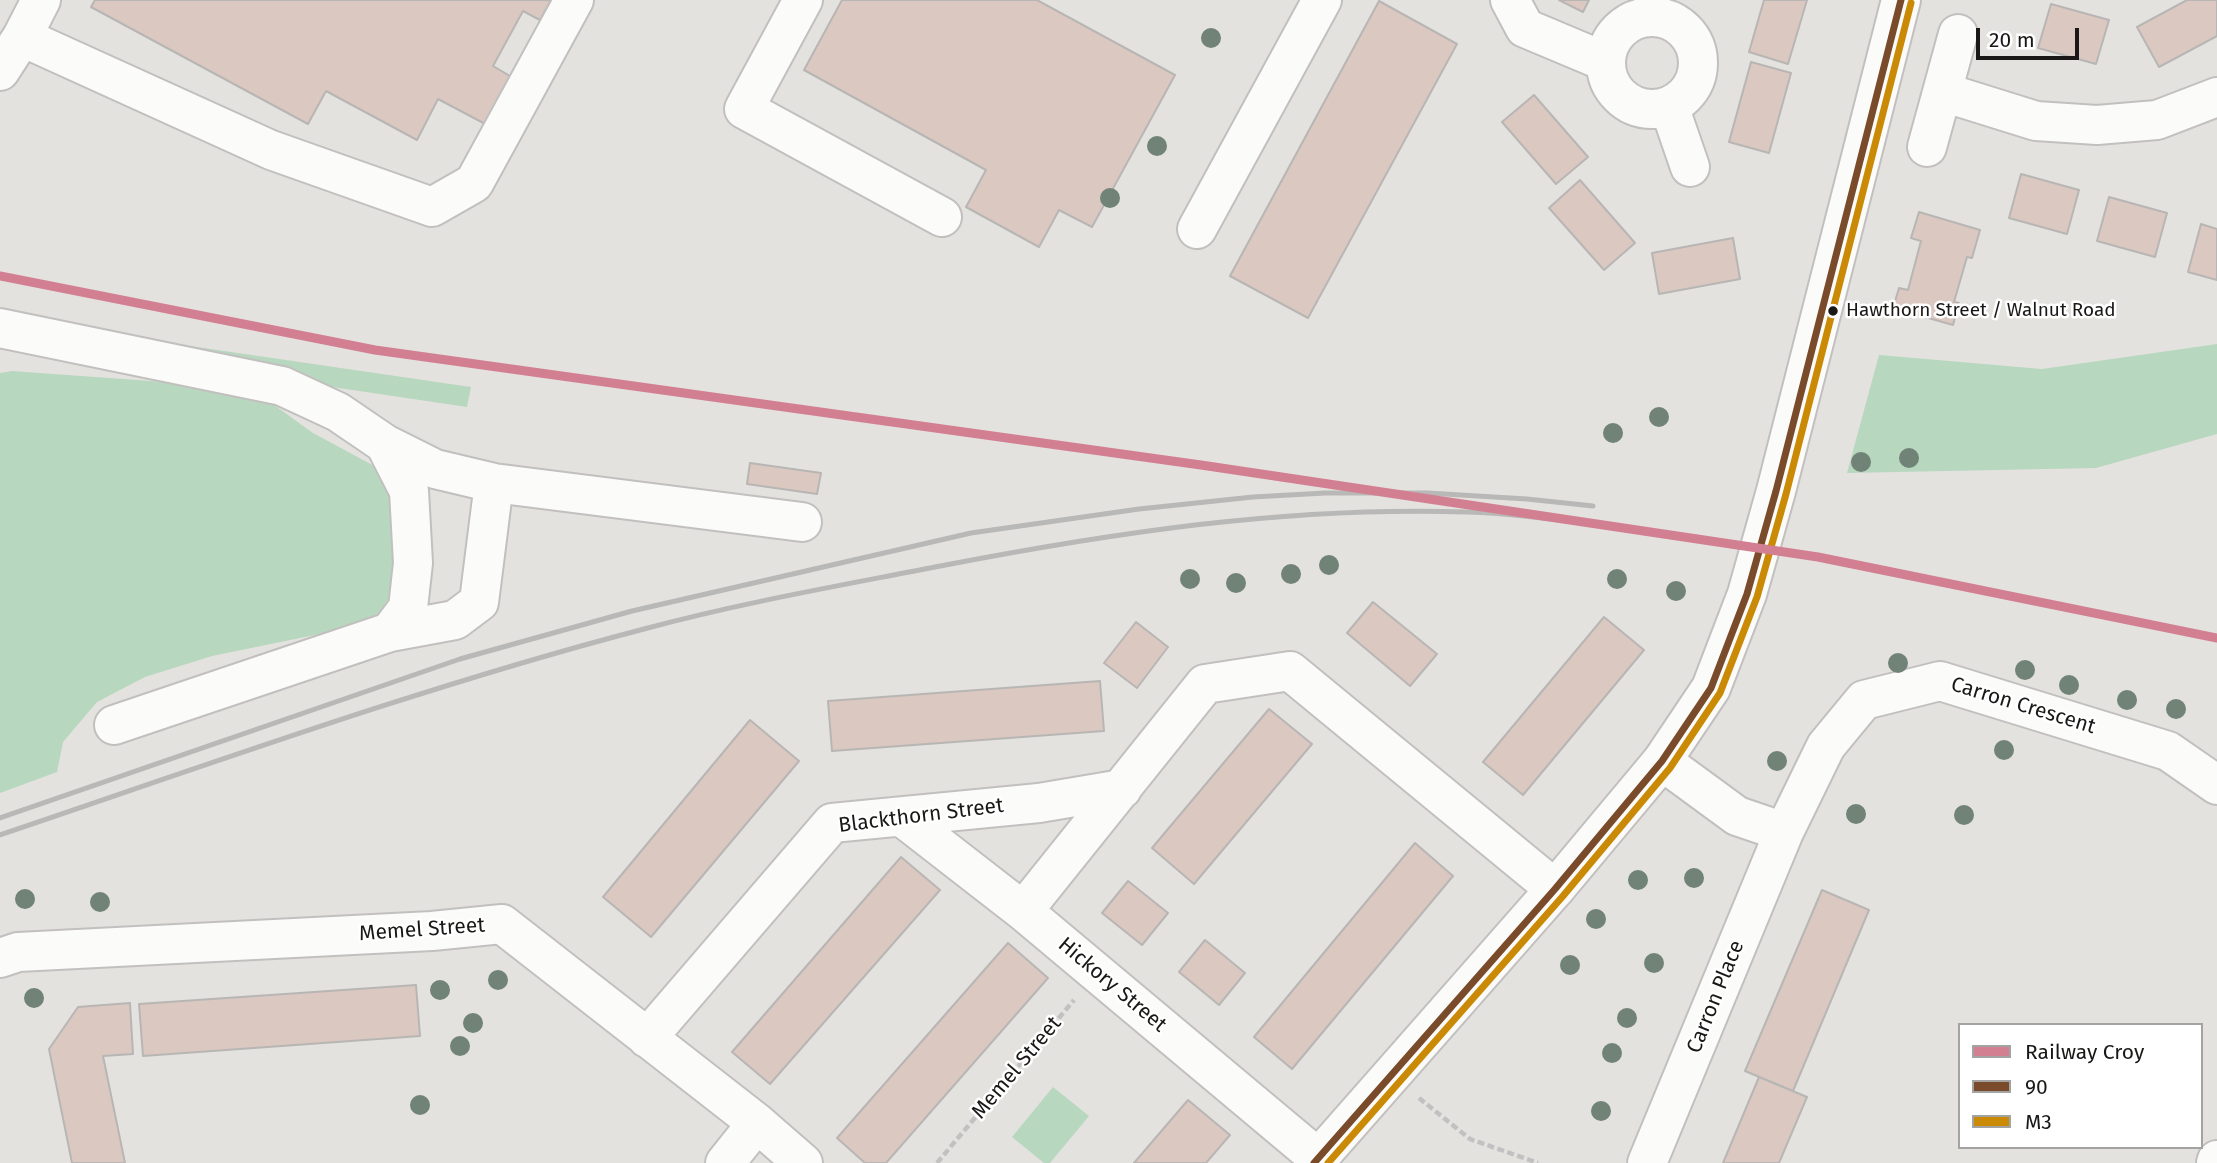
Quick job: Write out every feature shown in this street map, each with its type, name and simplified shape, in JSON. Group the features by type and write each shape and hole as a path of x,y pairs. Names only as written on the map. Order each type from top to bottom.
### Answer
{"street":[{"path":"0,71 41,0"},
{"path":"22,37 271,150 432,207 474,183 573,0"},
{"path":"803,0 744,109 942,217"},
{"path":"1197,229 1322,0"},
{"path":"1510,0 1525,28 1606,62"},
{"path":"1316,1161 1555,889 1662,761 1711,688 1747,594 1776,491 1901,0"},
{"path":"1676,10 1684,29 1694,42 1698,72 1687,93 1669,106 1647,109 1626,101 1615,91 1608,77 1606,62 1609,47 1616,34 1628,23 1676,10"},
{"path":"1927,147 1958,34"},
{"path":"1943,92 2036,121 2097,125 2157,120 2217,97"},
{"path":"1669,106 1690,167"},
{"path":"0,328 282,386 338,412 385,444 435,469 494,484 802,522"},
{"path":"385,444 409,491 413,563 408,608 390,632"},
{"path":"114,725 390,632 454,620 479,602 494,484"},
{"path":"1023,911 1205,684 1290,671 1555,889"},
{"name":"Carron Crescent","path":"1784,832 1826,746 1864,700 1940,681 2168,751 2217,785"},
{"path":"1662,761 1737,816 1784,832"},
{"name":"Blackthorn Street","path":"647,1038 832,823 1039,803 1122,789"},
{"name":"Hickory Street","path":"902,817 1023,911 1316,1161"},
{"name":"Carron Place","path":"1647,1163 1784,832"},
{"name":"Memel Street","path":"0,958 18,952 432,931 502,924 757,1123 803,1163"},
{"path":"725,1163 757,1123"}],"path":[{"name":"Memel Street","path":"937,1163 1097,973"},
{"path":"1391,1075 1470,1139 1538,1163"}],"green space":[{"path":"46,325 471,387 467,407 305,383"},
{"path":"2217,344 2217,434 2096,468 1847,473 1879,355 2042,369"},
{"path":"12,371 165,382 270,402 313,433 378,468 391,480 398,548 389,598 379,613 349,628 212,656 145,677 97,702 63,742 57,772 0,793 0,373"},
{"path":"1053,1087 1089,1116 1050,1163 1044,1163 1012,1137"}],"building":[{"path":"95,0 551,0 540,20 523,11 493,66 515,79 489,126 438,99 417,140 326,91 308,124 91,7"},
{"path":"842,0 1037,0 1175,75 1092,227 1059,210 1039,247 966,207 986,170 804,70"},
{"path":"1559,0 1589,0 1583,12"},
{"path":"1764,0 1807,0 1788,64 1749,52"},
{"path":"2187,0 2217,0 2217,36 2159,67 2137,27"},
{"path":"1379,1 1457,44 1308,318 1230,276"},
{"path":"2051,4 2109,20 2096,64 2038,48"},
{"path":"1751,62 1791,73 1769,153 1729,142"},
{"path":"1534,95 1588,157 1556,184 1502,122"},
{"path":"2021,174 2079,190 2067,234 2009,218"},
{"path":"1580,180 1635,243 1604,270 1549,208"},
{"path":"2109,197 2167,213 2155,257 2097,241"},
{"path":"1919,212 1980,230 1972,258 1967,257 1954,302 1959,303 1953,325 1893,308 1899,288 1908,290 1921,241 1911,238"},
{"path":"2201,224 2217,229 2217,280 2188,272"},
{"path":"1733,238 1740,279 1659,294 1652,253"},
{"path":"750,463 821,473 817,494 747,484"},
{"path":"1373,602 1437,654 1410,686 1347,633"},
{"path":"1604,617 1644,650 1523,795 1483,762"},
{"path":"1136,622 1168,647 1137,688 1104,663"},
{"path":"1100,681 1104,731 832,751 828,701"},
{"path":"1269,709 1312,744 1194,884 1152,848"},
{"path":"750,720 799,761 651,937 603,897"},
{"path":"1415,843 1453,876 1292,1069 1254,1037"},
{"path":"901,857 940,890 770,1084 732,1052"},
{"path":"1128,881 1168,913 1142,945 1102,913"},
{"path":"1822,890 1869,910 1793,1091 1745,1071"},
{"path":"1205,940 1245,973 1219,1005 1179,972"},
{"path":"1008,943 1048,978 886,1163 865,1163 837,1138"},
{"path":"416,985 420,1036 143,1056 139,1004"},
{"path":"130,1003 133,1054 103,1056 125,1163 72,1163 49,1049 78,1007"},
{"path":"1759,1077 1807,1097 1779,1163 1723,1163"},
{"path":"1188,1100 1230,1135 1206,1163 1134,1163"}],"railway":[{"path":"0,818 460,659 632,611 971,533 1139,509 1253,497 1325,493 1428,493 1593,506"},
{"path":"0,835 320,726 481,675 680,620 826,588 1067,543 1200,524 1266,518 1333,513 1467,512 1599,525"}],"rail line":[{"name":"Croy","path":"0,276 375,350 1201,465 1818,557 2217,638"}],"transit line":[{"name":"90","path":"1314,1163 1555,889 1662,761 1711,688 1747,594 1776,491 1901,0"},
{"name":"M3","path":"1328,1163 1563,896 1670,768 1720,693 1757,597 1786,494 1911,3"}],"place":[{"name":"Hawthorn Street / Walnut Road","path":"1833,311"}]}
